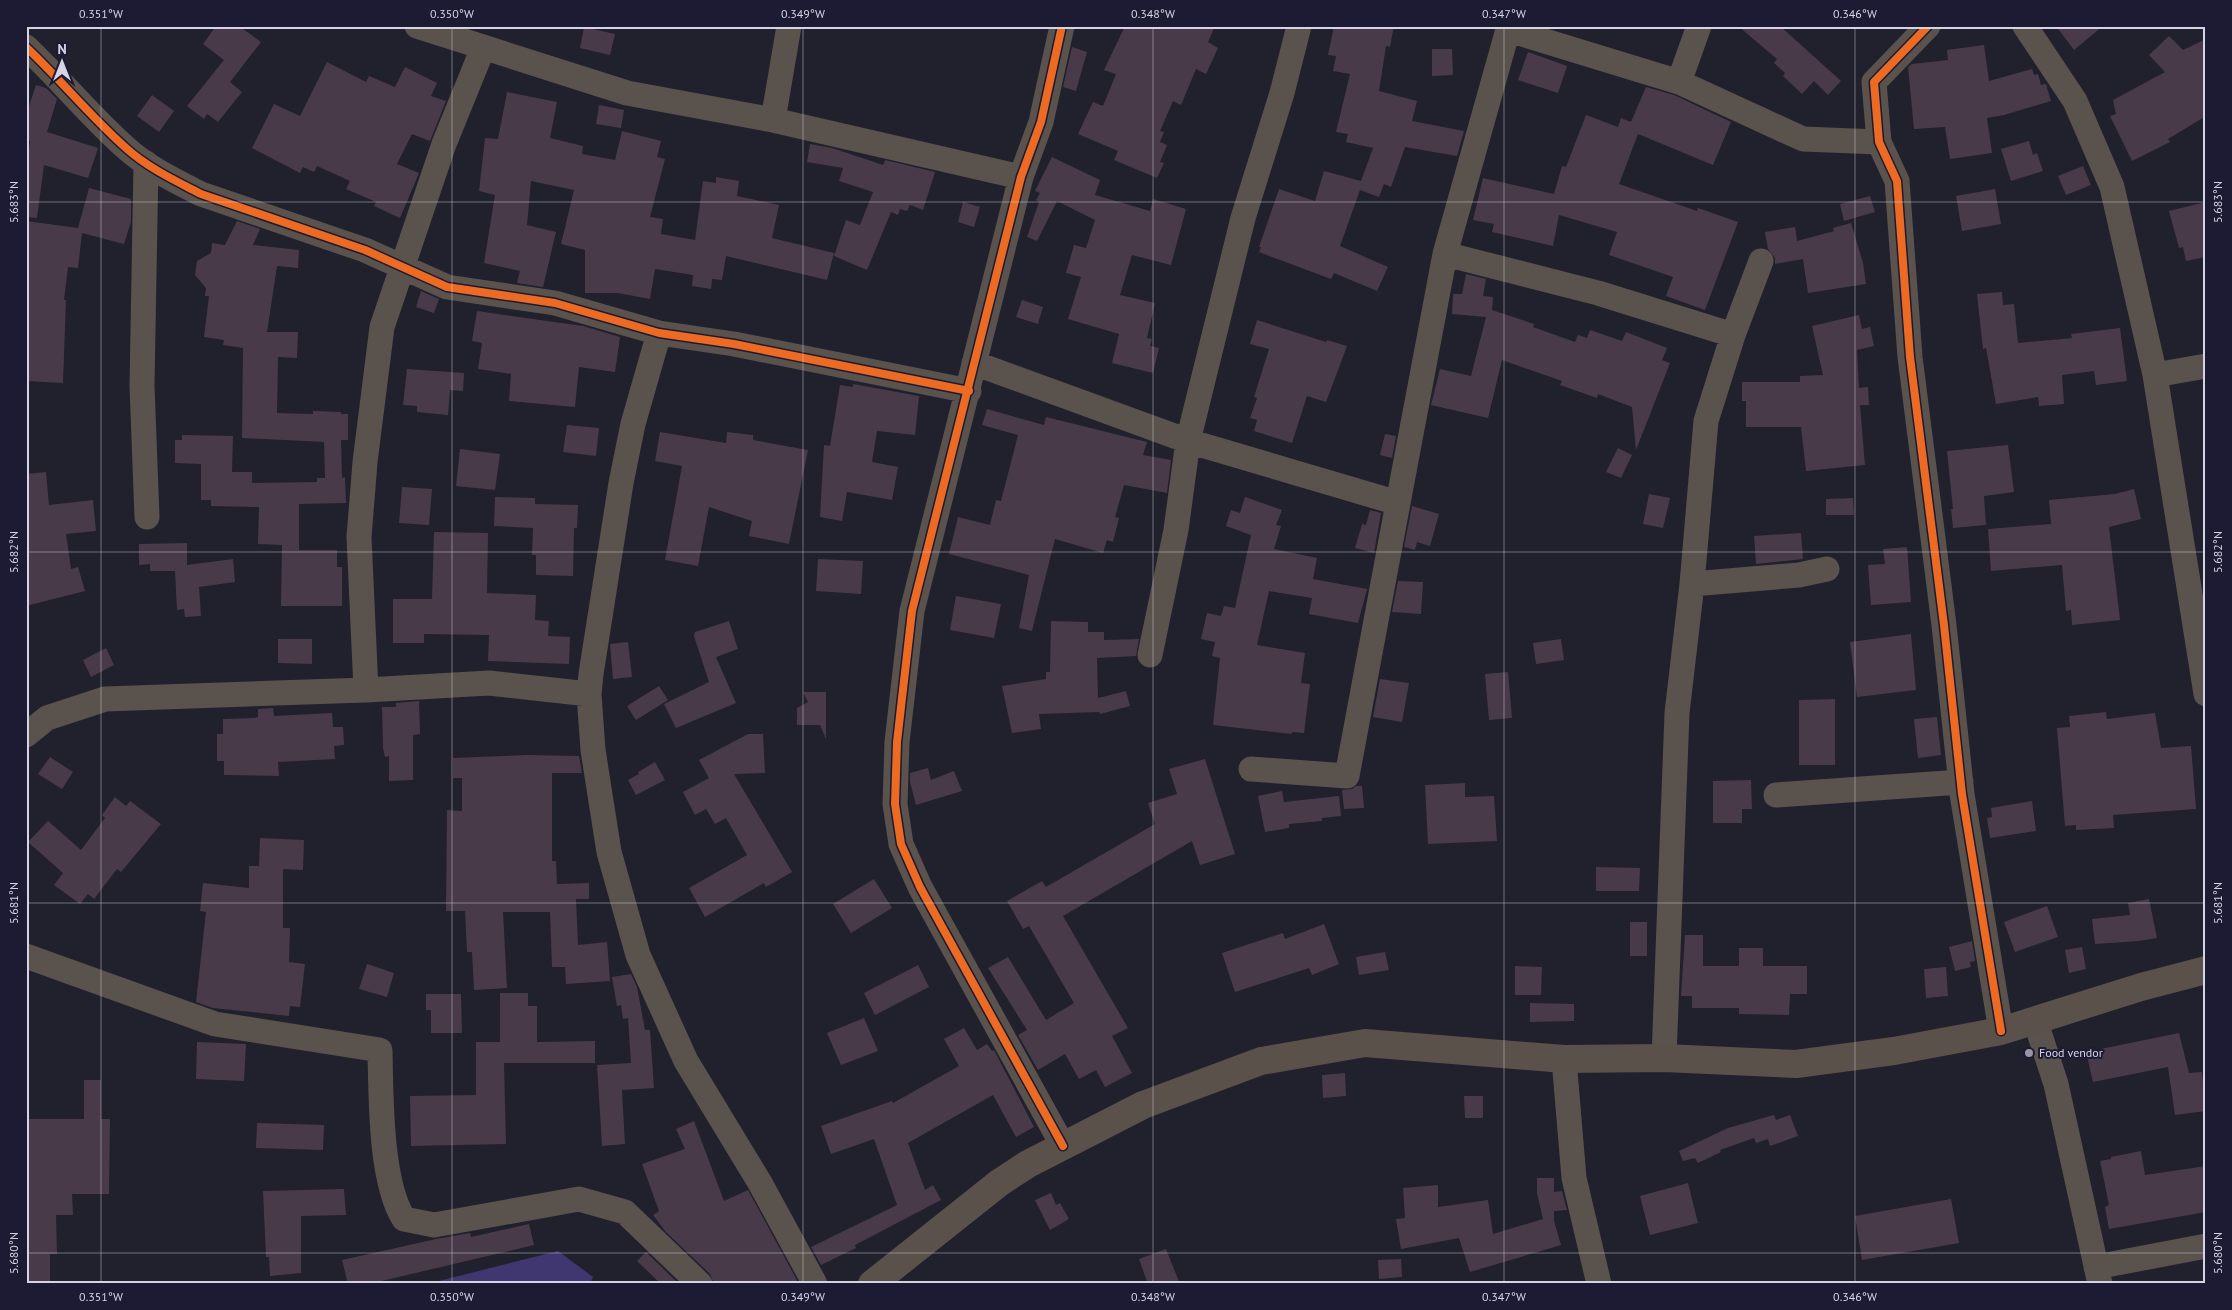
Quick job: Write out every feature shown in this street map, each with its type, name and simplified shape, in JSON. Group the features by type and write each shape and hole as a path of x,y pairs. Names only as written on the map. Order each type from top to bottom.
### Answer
{"main road":[{"path":"872,1284 999,1183 1028,1164 1143,1105 1261,1061 1365,1043 1564,1059 1664,1058 1796,1064 1894,1051 2001,1031 2141,986 2206,970"}],"street":[{"path":"418,26 627,93 773,120 1021,177"},
{"path":"773,120 789,26"},
{"path":"1062,26 1041,122 1021,177 974,363 969,391 912,611 897,742 895,804 901,844 920,887 1063,1146"},
{"path":"1150,655 1176,530 1188,441 1243,218 1282,93 1299,26"},
{"path":"1679,82 1698,26"},
{"path":"1928,26 1874,82 1878,142 1897,181 1910,357 1944,624 1961,782 2001,1031"},
{"path":"2025,26 2075,101 2112,187 2155,374 2206,694"},
{"path":"1251,770 1347,776 1445,254 1509,28 1679,82 1804,139 1878,142"},
{"path":"26,47 126,148 146,163 201,194 365,250 447,287 555,303 659,333 734,344 969,391"},
{"path":"366,690 359,528 382,327 444,144 483,48"},
{"path":"146,163 142,386 147,517"},
{"path":"1445,254 1598,293 1733,335"},
{"path":"1664,1058 1677,714 1692,584 1706,421 1733,335 1761,261"},
{"path":"659,333 620,483 589,694 593,750 609,852 638,955 686,1061 760,1183 815,1284"},
{"path":"974,363 1188,441 1398,503"},
{"path":"2155,374 2206,366"},
{"path":"1692,584 1799,575 1827,569"},
{"path":"26,735 47,718 105,700 366,690 489,683 589,694"},
{"path":"1776,795 1961,782"},
{"path":"26,956 215,1024 380,1050 382,1125 395,1205 404,1219 434,1225 579,1199 625,1212 700,1284"},
{"path":"2035,1020 2056,1084 2098,1275 2206,1246"},
{"path":"1564,1059 1574,1178 1599,1284"}],"shaded area":[{"path":"558,1251 593,1277 590,1284 427,1284"}],"building":[{"path":"216,26 239,26 261,42 230,82 242,92 218,122 207,114 204,119 187,106 224,60 203,44"},
{"path":"1125,26 1215,26 1208,42 1218,48 1206,74 1196,69 1181,105 1173,101 1160,131 1164,132 1160,142 1167,145 1160,162 1164,163 1157,178 1114,160 1118,151 1078,134 1093,102 1103,106 1116,74 1104,70"},
{"path":"1334,26 1394,26 1390,47 1386,46 1379,91 1417,101 1412,121 1464,131 1457,156 1405,147 1391,187 1384,184 1379,197 1360,190 1340,246 1388,267 1377,291 1334,273 1331,279 1259,252 1261,247 1259,247 1279,189 1315,201 1324,171 1361,181 1373,148 1346,142 1348,134 1336,132 1350,74 1333,71 1336,56 1328,55"},
{"path":"1738,26 1780,26 1841,81 1828,95 1814,81 1802,94 1783,76 1785,73 1774,63 1777,59"},
{"path":"2056,26 2103,26 2074,50"},
{"path":"584,27 615,34 610,55 580,48"},
{"path":"2169,36 2183,50 2206,39 2206,116 2168,139 2170,142 2132,161 2110,116 2116,114 2113,100 2165,72 2149,55"},
{"path":"1984,45 1989,81 2032,69 2034,75 2038,74 2041,85 2046,84 2051,101 1987,118 1992,153 1950,159 1945,127 1914,129 1908,67 1912,64 1948,60 1947,50"},
{"path":"1072,47 1087,52 1076,91 1063,87"},
{"path":"1432,49 1452,49 1453,75 1432,76"},
{"path":"1528,52 1567,66 1558,93 1518,80"},
{"path":"327,62 366,82 369,76 395,87 405,67 437,83 431,96 446,101 430,141 412,134 397,164 419,173 400,218 374,206 376,202 346,189 350,181 317,166 314,172 303,167 300,173 252,148 274,104 300,116"},
{"path":"36,85 46,88 57,99 47,132 98,148 88,178 44,165 37,218 26,217 26,171 30,141 26,140 26,115"},
{"path":"1646,87 1674,95 1731,122 1713,165 1638,134 1619,184 1697,211 1698,208 1738,222 1705,310 1666,296 1673,277 1609,255 1617,232 1559,215 1553,246 1492,232 1494,224 1473,220 1483,178 1554,194 1562,166 1566,167 1586,115 1618,127 1621,118 1631,122"},
{"path":"507,92 557,102 550,138 583,146 582,154 615,160 622,131 661,141 657,157 665,159 650,217 663,219 661,234 695,240 703,181 716,183 716,177 739,181 737,196 779,205 772,238 834,253 827,280 726,256 722,280 712,279 711,289 692,286 693,275 655,269 650,299 618,293 585,293 585,250 561,244 574,190 531,181 527,225 556,232 543,287 517,283 520,271 484,263 495,195 479,191 485,138 498,139"},
{"path":"152,95 174,111 159,132 137,116"},
{"path":"599,105 624,110 621,128 596,124"},
{"path":"2029,141 2033,155 2037,153 2043,171 2011,181 2001,149"},
{"path":"810,144 832,148 883,165 885,160 935,172 923,210 910,205 907,211 900,209 898,215 891,212 867,270 834,256 846,220 860,225 873,192 839,181 843,168 807,162"},
{"path":"1052,157 1100,180 1095,195 1150,211 1153,199 1186,209 1171,265 1132,255 1120,295 1155,303 1147,338 1152,339 1150,346 1159,348 1153,373 1112,363 1119,334 1068,319 1081,277 1066,273 1074,245 1086,248 1095,220 1057,201 1037,241 1027,237 1039,202 1036,200 1040,193 1035,191"},
{"path":"2083,166 2091,185 2066,195 2058,176"},
{"path":"89,188 131,199 131,222 124,244 82,233 78,268 68,267 64,300 66,300 63,383 26,381 26,221 78,228"},
{"path":"1995,189 2001,224 1962,231 1956,196"},
{"path":"1870,196 1875,212 1844,221 1840,204"},
{"path":"963,202 980,207 974,227 958,222"},
{"path":"2206,202 2206,257 2186,261 2183,247 2179,248 2169,211"},
{"path":"237,221 260,229 253,245 299,250 298,268 277,266 267,332 298,332 297,358 278,357 277,413 313,414 313,411 348,414 348,440 341,440 342,478 345,477 346,503 299,504 299,550 337,550 337,567 342,567 342,606 281,606 282,545 258,544 259,507 211,506 211,500 201,500 201,464 175,463 175,440 182,440 182,435 233,436 232,472 252,472 252,483 317,482 317,478 325,478 324,442 242,438 243,348 223,345 224,340 204,337 209,296 205,296 206,288 195,275 197,261 211,253 212,243 225,245"},
{"path":"1851,223 1863,263 1866,284 1808,293 1803,259 1775,264 1775,258 1768,249 1765,232 1795,227 1797,241 1834,231 1833,228"},
{"path":"1466,274 1486,279 1483,296 1493,297 1492,310 1534,324 1533,327 1575,342 1578,335 1587,338 1590,330 1622,341 1626,332 1667,348 1662,360 1670,363 1636,450 1632,407 1598,394 1597,398 1560,385 1562,381 1502,360 1488,418 1431,405 1440,369 1471,376 1486,317 1452,314 1453,294 1462,294"},
{"path":"421,291 439,299 434,313 416,307"},
{"path":"2002,292 2003,305 2014,304 2018,343 2072,338 2071,334 2120,328 2127,381 2096,385 2094,371 2062,375 2064,404 2039,406 2038,397 1996,404 1986,348 1983,349 1977,294"},
{"path":"1022,300 1043,307 1038,324 1016,317"},
{"path":"477,311 583,326 620,337 615,372 579,367 575,407 509,401 511,374 478,369 482,343 472,341"},
{"path":"1859,315 1862,329 1870,327 1874,346 1857,350 1859,388 1868,387 1869,405 1860,405 1865,465 1806,471 1801,427 1746,427 1746,401 1742,401 1742,382 1800,382 1800,376 1823,375 1812,326"},
{"path":"1257,320 1326,342 1327,340 1347,346 1326,402 1307,396 1292,443 1254,431 1257,420 1250,418 1257,398 1254,397 1269,349 1250,344"},
{"path":"407,369 464,373 463,391 450,390 448,415 417,412 417,406 403,405"},
{"path":"853,384 919,396 915,435 877,431 872,462 898,467 892,500 847,492 842,521 820,517 824,445 830,446 840,385 853,387"},
{"path":"987,409 1044,425 1046,417 1147,442 1143,455 1171,460 1167,493 1124,485 1115,517 1119,518 1113,542 1107,540 1103,553 1055,539 1032,631 1019,628 1029,575 949,554 958,517 990,525 996,500 1001,501 1018,435 982,425"},
{"path":"567,425 599,428 596,456 563,452"},
{"path":"660,432 726,443 727,432 753,435 753,440 808,450 789,544 749,536 752,521 709,507 698,566 665,560 682,466 655,461"},
{"path":"1385,434 1396,436 1392,458 1380,455"},
{"path":"2008,445 2014,492 1984,496 1986,525 1953,528 1947,451"},
{"path":"1618,448 1632,455 1621,478 1606,472"},
{"path":"460,449 500,454 495,490 456,486"},
{"path":"46,472 49,505 93,500 96,531 66,534 71,569 78,567 85,591 26,606 26,474"},
{"path":"402,487 432,489 429,525 399,523"},
{"path":"2134,489 2141,519 2109,527 2120,620 2072,625 2071,610 2066,611 2062,565 1991,571 1988,529 2051,524 2049,500 2115,494"},
{"path":"1649,494 1670,498 1663,528 1643,524"},
{"path":"495,497 535,498 535,504 578,505 577,528 574,528 573,576 536,575 536,555 532,555 533,528 494,526"},
{"path":"1245,497 1282,510 1276,525 1281,526 1274,549 1317,558 1313,579 1367,589 1358,623 1309,614 1312,598 1269,591 1257,645 1305,653 1301,683 1310,684 1304,733 1292,732 1292,734 1213,725 1220,658 1212,656 1215,642 1201,639 1207,613 1221,616 1224,606 1235,608 1251,535 1226,526 1231,510 1240,513"},
{"path":"1853,498 1854,515 1826,515 1826,499"},
{"path":"1412,506 1439,514 1430,546 1417,542 1415,550 1404,547"},
{"path":"1370,510 1381,513 1374,553 1355,548 1362,524 1366,525"},
{"path":"434,532 488,533 487,593 536,595 535,620 549,621 548,636 570,637 569,664 488,661 489,635 424,634 424,643 393,643 393,599 432,599"},
{"path":"1801,533 1803,559 1756,564 1754,536"},
{"path":"187,543 187,565 233,559 235,582 199,587 201,616 185,617 184,609 177,610 175,571 150,571 150,564 139,565 139,544"},
{"path":"1907,547 1911,602 1871,605 1868,565 1885,564 1883,549"},
{"path":"818,559 863,561 861,594 816,591"},
{"path":"1398,581 1423,582 1421,614 1392,612"},
{"path":"956,596 1001,604 994,638 950,630"},
{"path":"729,621 738,649 716,657 736,703 676,728 664,704 709,682 694,636 695,632"},
{"path":"1051,621 1088,622 1088,632 1104,632 1104,640 1139,639 1136,656 1097,658 1098,698 1126,691 1130,706 1100,714 1098,709 1099,712 1039,714 1041,729 1012,733 1002,686 1046,679 1046,672 1050,672"},
{"path":"1911,634 1916,690 1857,697 1850,642"},
{"path":"278,639 312,639 312,664 278,663"},
{"path":"1561,639 1564,660 1536,664 1533,643"},
{"path":"628,642 632,677 613,679 610,644"},
{"path":"106,648 114,665 91,677 83,660"},
{"path":"1508,672 1512,718 1489,720 1485,674"},
{"path":"1380,679 1409,683 1402,722 1373,717"},
{"path":"659,686 668,700 636,720 627,706"},
{"path":"803,692 826,692 826,739 820,725 797,725 797,708 808,702"},
{"path":"1835,699 1835,765 1799,765 1799,700"},
{"path":"419,701 420,734 413,735 413,780 389,781 389,756 385,757 383,748 382,707 396,707 396,703"},
{"path":"273,708 274,716 332,713 333,727 343,727 344,745 334,746 335,759 278,762 279,776 224,775 224,761 217,761 217,734 223,734 223,719 255,718 258,717 258,709"},
{"path":"2106,712 2107,719 2155,713 2161,748 2191,746 2196,809 2113,815 2114,828 2076,830 2076,825 2065,826 2057,728 2070,727 2069,716"},
{"path":"1937,717 1941,755 1918,758 1914,719"},
{"path":"748,734 763,734 765,773 734,774 792,872 766,887 764,883 705,917 689,888 747,855 726,818 715,824 706,809 695,815 683,792 709,778 699,760"},
{"path":"527,755 579,756 582,773 552,773 552,861 556,861 557,884 589,883 589,899 576,899 578,945 607,942 610,981 566,984 565,967 552,967 550,912 503,912 507,988 474,990 472,952 467,952 465,911 446,911 447,810 462,811 462,778 453,778 453,758"},
{"path":"50,757 73,772 62,789 38,774"},
{"path":"1205,759 1235,854 1200,865 1192,841 1063,916 1128,1028 1112,1036 1132,1073 1105,1087 1096,1070 1079,1079 1065,1054 1038,1070 1018,1035 1027,1030 988,968 1008,957 1046,1020 1074,1003 1029,926 1023,929 1007,901 1042,881 1046,887 1155,824 1148,803 1177,794 1169,769"},
{"path":"655,762 665,780 636,795 628,780"},
{"path":"928,768 931,780 954,771 962,791 916,805 910,782 910,773"},
{"path":"1751,780 1752,809 1742,809 1742,823 1713,823 1713,781"},
{"path":"1465,783 1465,797 1494,796 1497,841 1428,844 1425,785"},
{"path":"1356,786 1362,786 1364,808 1344,809 1342,790 1352,789"},
{"path":"1282,791 1284,802 1339,796 1341,816 1322,818 1322,821 1289,824 1289,828 1265,832 1258,796"},
{"path":"115,797 126,806 130,801 161,824 121,872 117,869 94,899 88,894 80,904 54,885 63,873 28,842 48,821 81,850 105,818 102,815"},
{"path":"2032,801 2036,831 1990,838 1987,818 1992,817 1991,808"},
{"path":"260,838 304,840 303,870 283,869 283,928 290,928 289,962 305,964 300,1007 290,1006 289,1016 213,1008 196,1002 206,912 200,911 203,883 249,888 249,866 259,866"},
{"path":"1596,867 1640,868 1639,891 1596,891"},
{"path":"874,879 892,908 851,933 833,904"},
{"path":"2149,899 2157,938 2095,944 2092,919 2130,915 2128,903"},
{"path":"2047,906 2058,937 2015,952 2004,922"},
{"path":"1630,922 1647,922 1647,956 1630,956"},
{"path":"1324,924 1339,964 1312,975 1309,968 1235,992 1222,953 1283,933 1285,939"},
{"path":"1685,935 1703,935 1703,966 1739,966 1739,948 1763,948 1763,966 1807,966 1807,994 1790,994 1789,1015 1739,1014 1739,1008 1692,1008 1692,996 1681,996"},
{"path":"1972,941 1975,961 1970,962 1971,967 1955,971 1949,947"},
{"path":"2082,947 2086,969 2069,973 2065,950"},
{"path":"1385,952 1389,970 1359,975 1356,957"},
{"path":"367,964 394,973 387,997 359,989"},
{"path":"918,965 929,987 875,1015 864,993"},
{"path":"1515,966 1542,967 1541,995 1515,995"},
{"path":"1946,967 1948,996 1926,998 1924,969"},
{"path":"631,974 637,987 645,1030 650,1030 654,1088 622,1090 625,1144 602,1146 597,1065 631,1063 628,1018 623,1019 621,1005 617,1006 612,977"},
{"path":"500,993 528,993 528,1006 537,1006 537,1042 595,1041 595,1063 504,1063 506,1144 411,1146 410,1096 476,1095 476,1042 500,1042"},
{"path":"426,994 461,994 462,1033 431,1033 431,1010 426,1010"},
{"path":"1530,1003 1574,1004 1574,1021 1530,1022"},
{"path":"864,1018 878,1051 841,1065 827,1033"},
{"path":"964,1028 977,1050 987,1044 992,1051 994,1050 1034,1127 1016,1137 993,1095 908,1143 925,1190 933,1185 941,1200 855,1245 856,1248 821,1265 811,1247 897,1205 874,1139 831,1154 821,1126 892,1101 893,1103 959,1066 944,1039"},
{"path":"2179,1033 2189,1073 2202,1072 2203,1082 2206,1081 2206,1111 2175,1115 2168,1067 2093,1082 2086,1052"},
{"path":"197,1042 246,1044 244,1081 196,1079"},
{"path":"1345,1073 1346,1096 1323,1098 1322,1075"},
{"path":"84,1080 101,1080 101,1119 110,1119 109,1194 72,1194 73,1215 56,1215 57,1254 50,1254 50,1284 26,1284 26,1119 84,1119"},
{"path":"1464,1096 1483,1096 1483,1118 1465,1118"},
{"path":"1774,1115 1776,1120 1790,1115 1798,1136 1770,1146 1768,1139 1756,1143 1754,1138 1720,1150 1721,1152 1698,1163 1695,1158 1683,1161 1679,1151 1728,1128"},
{"path":"694,1121 724,1201 748,1190 798,1282 796,1284 714,1284 710,1274 666,1232 653,1215 659,1211 642,1164 685,1149 676,1129"},
{"path":"257,1123 324,1125 323,1150 256,1148"},
{"path":"2141,1151 2145,1175 2206,1166 2206,1212 2109,1229 2105,1207 2109,1205 2100,1161"},
{"path":"1537,1178 1554,1178 1554,1192 1562,1191 1567,1210 1554,1211 1554,1221 1561,1245 1470,1272 1459,1238 1401,1249 1396,1219 1405,1218 1403,1188 1438,1185 1438,1207 1488,1200 1493,1234 1543,1219 1537,1193"},
{"path":"1688,1183 1698,1223 1650,1235 1640,1196"},
{"path":"344,1189 346,1215 301,1216 301,1273 270,1276 269,1257 266,1257 263,1191"},
{"path":"1051,1193 1056,1205 1060,1203 1069,1219 1050,1230 1035,1200"},
{"path":"1951,1199 1959,1243 1862,1260 1855,1216"},
{"path":"529,1224 534,1245 369,1284 348,1284 342,1260 436,1239 470,1233 471,1237"},
{"path":"1166,1249 1180,1284 1148,1284 1139,1259"},
{"path":"646,1252 679,1284 661,1284 637,1261"},
{"path":"1401,1259 1402,1277 1379,1279 1378,1260"}],"cycle path":[{"path":"1062,26 1041,122 1021,177 912,611 897,742 895,804 901,844 920,887 1063,1146"},
{"path":"1928,26 1874,82 1879,142 1897,181 1910,357 1944,625 1962,794 2001,1031"},
{"path":"26,47 113,136 143,162 162,174 201,194 365,250 447,287 555,303 659,333 734,344 969,391"}],"place":[{"name":"Food vendor","path":"2029,1053"}]}
